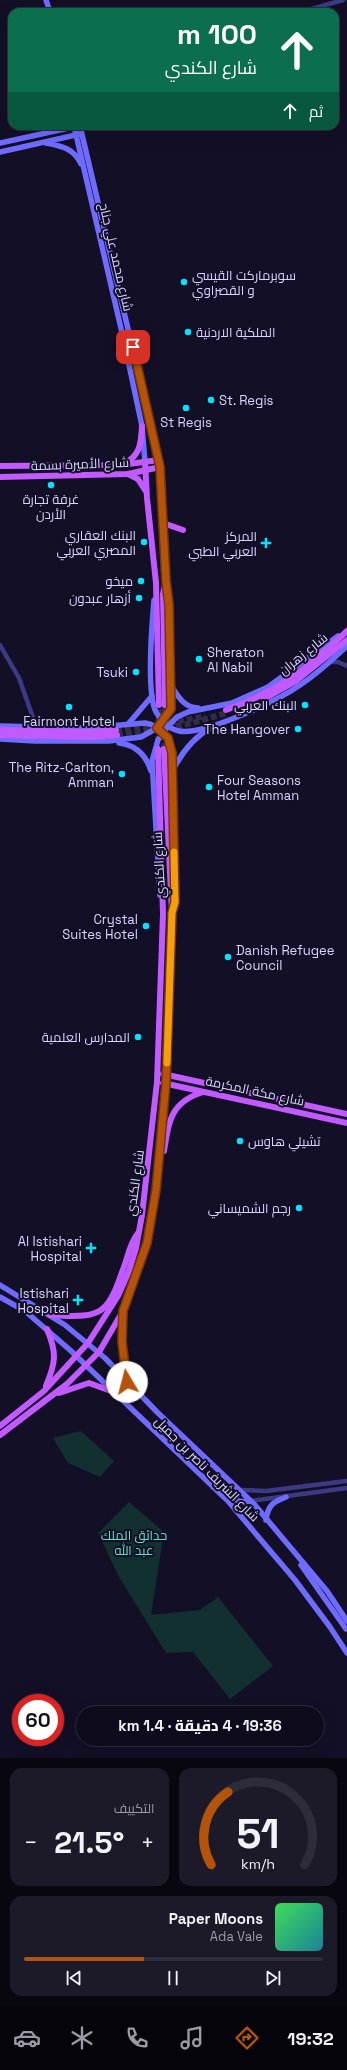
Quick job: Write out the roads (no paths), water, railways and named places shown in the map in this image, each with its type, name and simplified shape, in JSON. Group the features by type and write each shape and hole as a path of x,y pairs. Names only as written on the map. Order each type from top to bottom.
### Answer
{"main road":[{"path":"43,134 49,130"},
{"path":"0,143 60,130"},
{"name":"شارع محمد علي جناح","path":"78,130 160,464 166,581 169,605 171,709 162,722 154,708 152,696 151,635 156,583"},
{"path":"0,152 79,134"},
{"name":"شارع محمد علي جناح","path":"79,134 86,173 142,426 146,498 156,583 162,705 163,594 166,581"},
{"path":"45,142 72,151 79,159 86,173"},
{"path":"121,465 134,458 140,449 142,426"},
{"name":"شارع الأميرة بسمة","path":"0,466 121,465 145,462 160,464"},
{"name":"شارع الأميرة بسمة","path":"0,477 128,474 145,472 160,464"},
{"path":"128,474 138,479 144,488 146,498"},
{"path":"163,524 183,530"},
{"path":"163,914 158,882 152,761 158,740 162,733 177,717 188,712 208,709 241,700 268,687 347,631"},
{"name":"شارع زهران","path":"347,631 311,664 280,686 227,712 281,691 314,668 347,640"},
{"path":"0,739 35,741 109,741 141,737 157,728 162,722 178,731 186,731 218,724 251,711 280,697 300,685 330,662 347,646"},
{"path":"170,684 185,705 193,708 208,709"},
{"path":"129,723 141,711 152,696"},
{"path":"0,726 84,728 129,723 145,723 157,728 168,738 172,748 175,902 172,913"},
{"path":"172,774 181,754 192,742 218,724"},
{"path":"0,730 117,732 92,737 0,735"},
{"path":"109,741 127,744 143,754 148,761 153,781"},
{"name":"شارع الكندي","path":"0,1426 44,1391 88,1343 118,1296 129,1271 138,1232 158,1073 163,914 161,749 172,913 167,1074 158,1169 147,1243 123,1311 99,1352 52,1396"},
{"name":"شارع مكة المكرمة","path":"158,1073 347,1114"},
{"name":"شارع مكة المكرمة","path":"157,1082 347,1123"},
{"path":"158,1169 174,1110 188,1098 205,1092"},
{"path":"50,1315 86,1317 103,1310 119,1280 130,1246 138,1232"},
{"name":"شارع الشريف ناصر بن جميل","path":"0,1285 50,1315 99,1352 156,1412 240,1490 296,1557 327,1591 347,1621"},
{"name":"شارع الشريف ناصر بن جميل","path":"0,1297 25,1311 47,1329 237,1510 296,1580 330,1626 347,1653"},
{"path":"123,1311 122,1342 127,1382"},
{"path":"44,1391 55,1359 55,1350 47,1329"},
{"path":"0,1435 52,1396 89,1383 112,1390"},
{"path":"213,1487 219,1488 236,1501 250,1501"},
{"path":"266,1520 267,1512 272,1503 286,1497"},
{"name":"شارع الشريف ناصر بن جميل","path":"296,1557 306,1574 346,1629"}],"street":[{"path":"315,8 343,0"},
{"path":"0,645 19,678 36,726"},
{"path":"330,662 338,662 347,666"},
{"path":"240,1490 266,1491 347,1481"},
{"path":"250,1501 347,1488"}],"tunnel":[{"path":"158,742 159,705"},
{"path":"165,705 165,721"},
{"path":"167,728 192,723 227,713"},
{"path":"169,723 205,716"},
{"path":"116,730 150,725"},
{"path":"117,735 152,730"},
{"path":"164,749 165,732"}],"place":[{"name":"سوبرماركت القيسي و القصراوي","path":"184,282"},
{"name":"الملكية الاردنية","path":"188,332"},
{"name":"St. Regis","path":"211,400"},
{"name":"St Regis","path":"186,408"},
{"name":"غرفة تجارة الأردن","path":"51,485"},
{"name":"البنك العقاري المصري العربي","path":"144,542"},
{"name":"المركز العربي الطبي","path":"266,543"},
{"name":"ميخو","path":"141,581"},
{"name":"أزهار عبدون","path":"139,598"},
{"name":"Sheraton Al Nabil","path":"199,659"},
{"name":"Tsuki","path":"136,672"},
{"name":"البنك العربي","path":"305,705"},
{"name":"Fairmont Hotel","path":"69,707"},
{"name":"The Hangover","path":"298,729"},
{"name":"The Ritz-Carlton, Amman","path":"122,774"},
{"name":"Four Seasons Hotel Amman","path":"209,787"},
{"name":"Crystal Suites Hotel","path":"146,926"},
{"name":"Danish Refugee Council","path":"228,957"},
{"name":"المدارس العلمية","path":"138,1037"},
{"name":"تشيلي هاوس","path":"240,1141"},
{"name":"رجم الشميساني","path":"299,1208"},
{"name":"Al Istishari Hospital","path":"91,1248"},
{"name":"Istishari Hospital","path":"78,1300"}],"park label":[{"name":"حدائق الملك عبد الله","path":"134,1542"}]}
